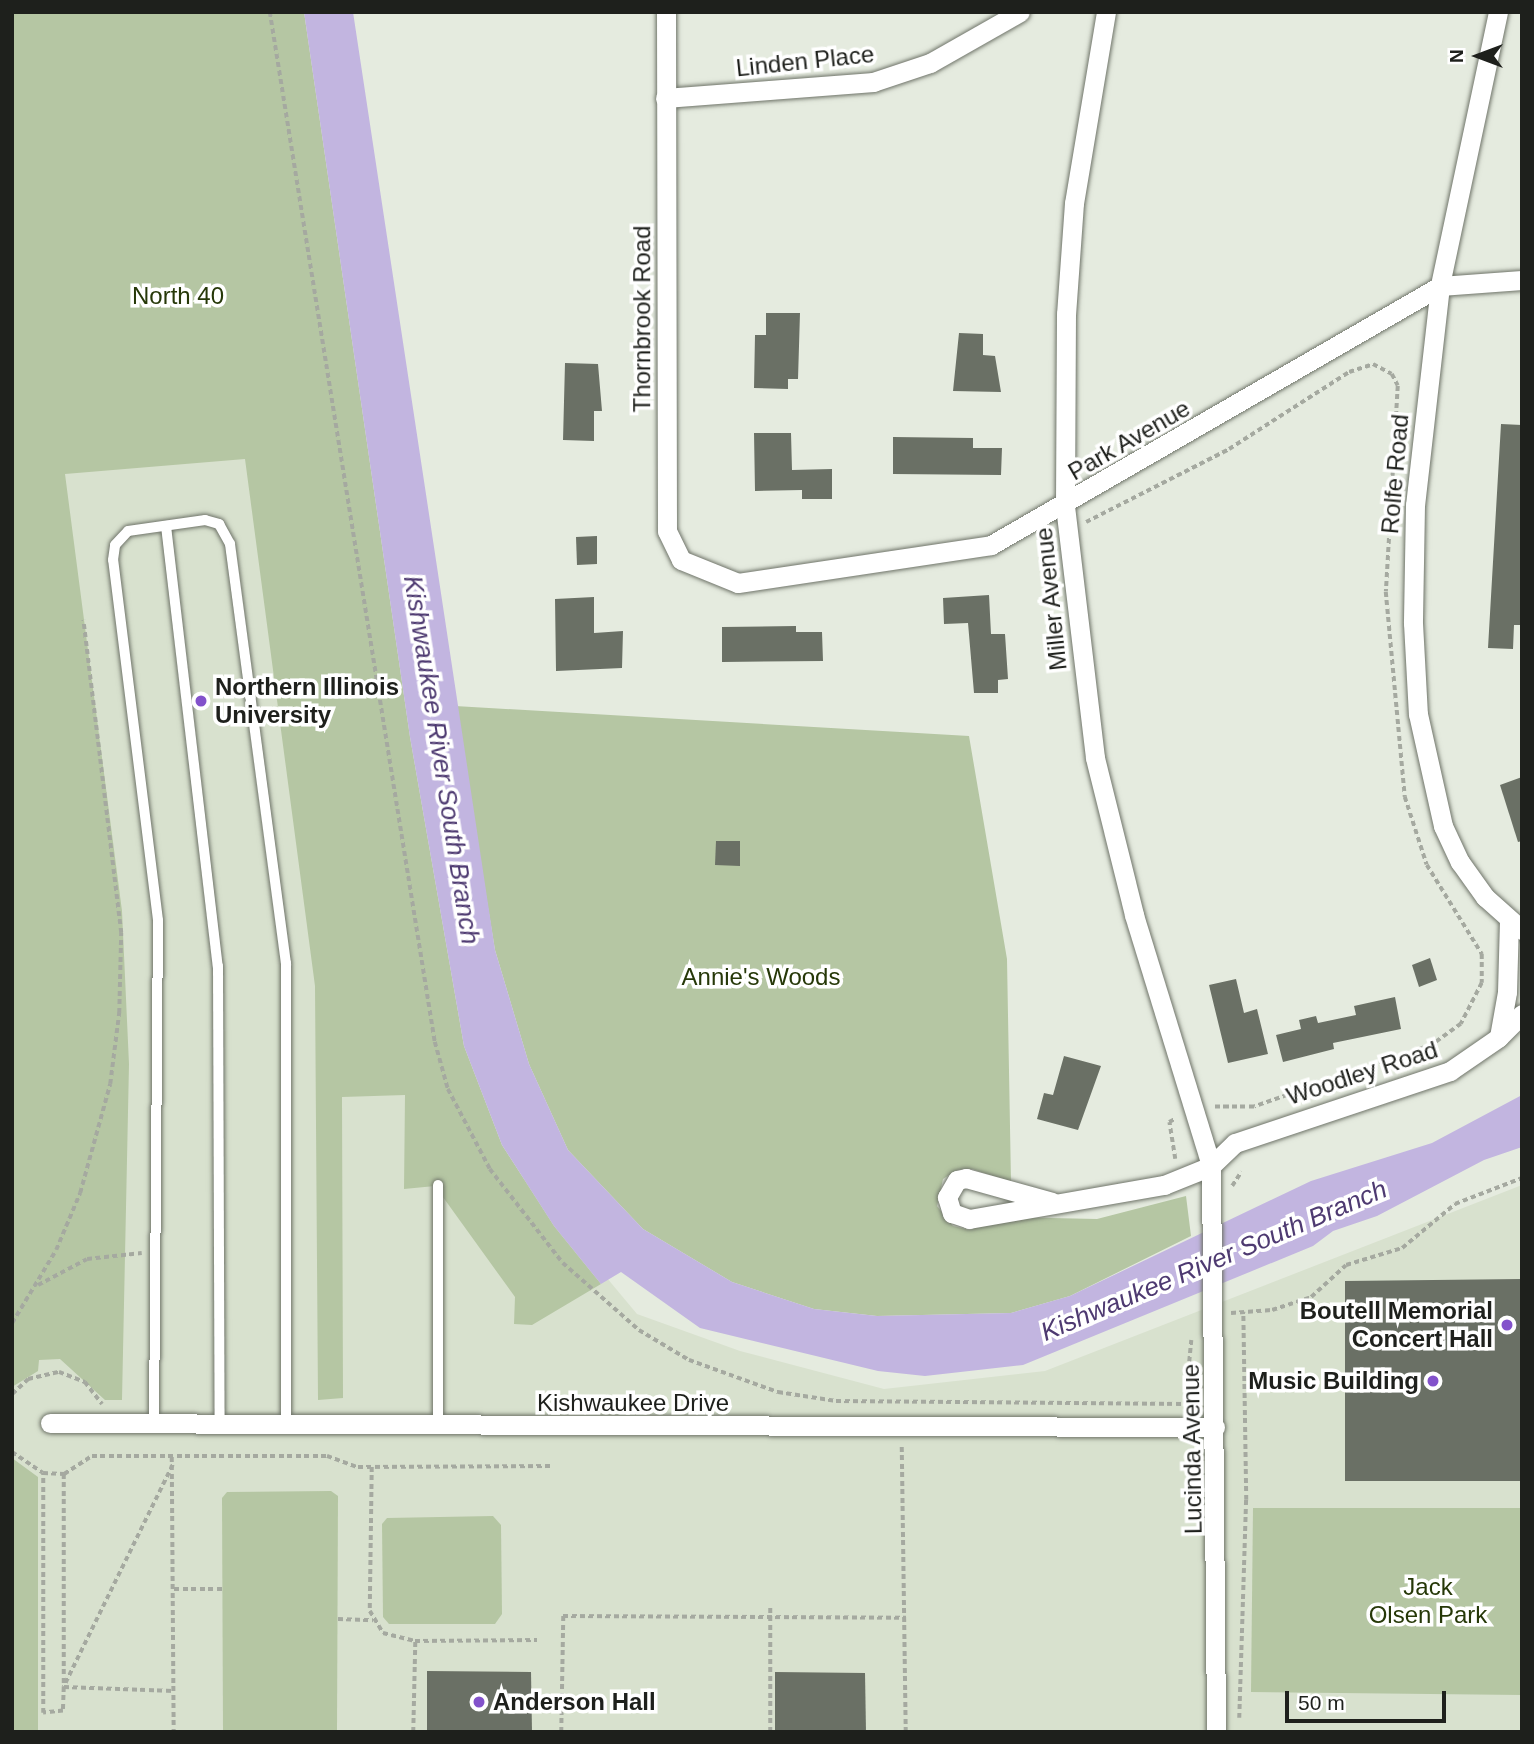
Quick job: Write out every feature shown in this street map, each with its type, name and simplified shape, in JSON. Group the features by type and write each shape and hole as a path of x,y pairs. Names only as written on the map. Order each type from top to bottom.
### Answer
{"street":[{"name":"Thornbrook Road","path":"666,12 667,531 681,560 738,583"},
{"name":"Linden Place","path":"665,98 873,82 930,62 1020,12"},
{"name":"Miller Avenue","path":"1106,12 1074,203 1066,314 1065,506 1095,758 1130,903 1211,1166"},
{"name":"Rolfe Road","path":"1498,12 1440,286 1415,505 1413,623 1418,714 1451,846 1515,926 1499,1038"},
{"name":"Park Avenue","path":"738,583 991,545 1065,506 1440,286 1522,280"},
{"name":"Woodley Road","path":"1211,1166 1236,1143 1450,1071 1499,1038 1522,1014"},
{"name":"Lucinda Avenue","path":"1211,1166 1216,1732"},
{"path":"1052,1202 1110,1197 1211,1166"},
{"name":"Kishwaukee Drive","path":"50,1423 438,1427 1215,1427"}],"lane":[{"path":"154,1426 158,920 113,560 115,545 128,531 219,524 232,558 286,963 286,1426"},
{"path":"166,526 218,966 220,1426"},
{"path":"438,1185 438,1427"}],"path":[{"path":"270,12 435,1042 448,1088 490,1168 563,1263 639,1330 688,1360 793,1395 836,1401 1185,1404 1184,1361 1197,1318 1214,1311 1272,1310 1311,1297 1346,1265 1402,1248 1455,1205 1522,1178"},
{"path":"1086,522 1229,449 1349,372 1373,364 1392,374 1398,386 1385,537 1387,642 1399,750 1412,832 1482,954 1478,995 1461,1024 1432,1045 1254,1107 1222,1104 1169,1122 1178,1177"},
{"path":"12,1324 36,1286 96,1144 119,1013 121,933 83,620"},
{"path":"36,1286 87,1259 156,1253"},
{"path":"1239,1718 1246,1500 1243,1311"},
{"path":"12,1394 28,1379 59,1372 85,1382 102,1404 116,1405"},
{"path":"901,1428 906,1732"},
{"path":"13,1455 43,1473 64,1474 92,1456 327,1456 372,1467 551,1466"},
{"path":"173,1457 174,1732"},
{"path":"64,1687 173,1465"},
{"path":"372,1467 373,1620"},
{"path":"43,1473 43,1713 63,1711 64,1474"},
{"path":"174,1590 223,1589"},
{"path":"770,1605 770,1732"},
{"path":"561,1732 564,1616 906,1618"},
{"path":"338,1619 373,1620 395,1640 537,1640"},
{"path":"413,1732 415,1641"},
{"path":"64,1687 174,1691"}],"shaded area":[{"name":"Northern Illinois University","path":"12,12 295,12 433,1045 500,1150 637,1314 740,1351 884,1389 1045,1371 1522,1185 1522,1732 12,1732"}],"green space":[{"name":"North 40","path":"12,12 304,12 410,737 464,1046 502,1145 554,1226 601,1284 532,1325 514,1324 515,1297 435,1186 404,1189 405,1095 342,1097 343,1398 318,1400 315,986 245,459 65,474 122,911 129,1064 122,1400 105,1400 60,1359 39,1360 38,1371 12,1387"},
{"name":"Annie's Woods","path":"455,706 969,736 1007,959 1011,1182 972,1169 957,1170 943,1179 937,1206 953,1226 970,1230 999,1217 1097,1219 1186,1196 1191,1236 1070,1296 1011,1313 877,1316 814,1309 732,1282 643,1229 568,1150 529,1064 495,950"},
{"path":"12,1458 38,1477 38,1731 12,1731"},
{"path":"331,1491 338,1496 337,1732 223,1732 222,1498 227,1492"},
{"name":"Jack Olsen Park","path":"1253,1508 1522,1508 1522,1695 1251,1692"},
{"path":"493,1516 501,1525 502,1614 495,1624 389,1624 383,1617 382,1524 387,1518"}],"water":[{"name":"Kishwaukee River South Branch","path":"304,12 353,12 495,950 529,1064 568,1150 643,1229 732,1282 814,1309 877,1316 1011,1313 1070,1296 1311,1181 1432,1143 1522,1095 1522,1147 1484,1160 1377,1216 1333,1231 1313,1246 1023,1365 925,1376 878,1371 700,1328 621,1272 601,1284 554,1226 502,1145 464,1046 410,737"}],"building":[{"path":"766,313 800,313 798,379 788,379 788,389 754,388 755,335 766,335"},
{"path":"959,333 983,334 983,355 995,356 1001,392 953,391"},
{"path":"565,363 598,364 602,411 594,411 594,441 563,440"},
{"path":"1501,424 1522,425 1522,625 1514,625 1513,649 1488,648"},
{"path":"754,433 791,433 792,470 832,469 832,499 802,499 802,490 755,491"},
{"path":"893,437 973,438 973,448 1002,448 1001,475 893,474"},
{"path":"597,536 597,564 577,565 576,537"},
{"path":"989,595 991,634 1005,634 1008,679 998,680 998,693 974,693 968,623 944,624 943,598"},
{"path":"594,597 594,633 623,631 622,668 556,671 555,599"},
{"path":"796,626 796,632 822,632 823,661 722,662 722,627"},
{"path":"1522,777 1522,841 1518,842 1500,785"},
{"path":"716,841 740,841 740,866 715,865"},
{"path":"1430,958 1437,980 1419,987 1412,965"},
{"path":"1236,979 1244,1013 1257,1009 1268,1054 1228,1063 1209,985"},
{"path":"1395,997 1401,1029 1333,1043 1334,1049 1283,1062 1276,1035 1301,1029 1299,1020 1316,1016 1318,1023 1356,1015 1354,1006"},
{"path":"1064,1056 1101,1066 1078,1130 1037,1119 1044,1093 1053,1095"},
{"name":"Music Building","path":"1522,1279 1522,1481 1345,1481 1345,1281"},
{"name":"Anderson Hall","path":"427,1671 531,1672 532,1732 427,1732"},
{"path":"775,1672 865,1673 866,1732 775,1732"}],"place":[{"name":"Northern Illinois University","path":"201,701"},
{"name":"Boutell Memorial Concert Hall","path":"1507,1325"},
{"name":"Music Building","path":"1433,1381"},
{"name":"Anderson Hall","path":"479,1702"}]}
